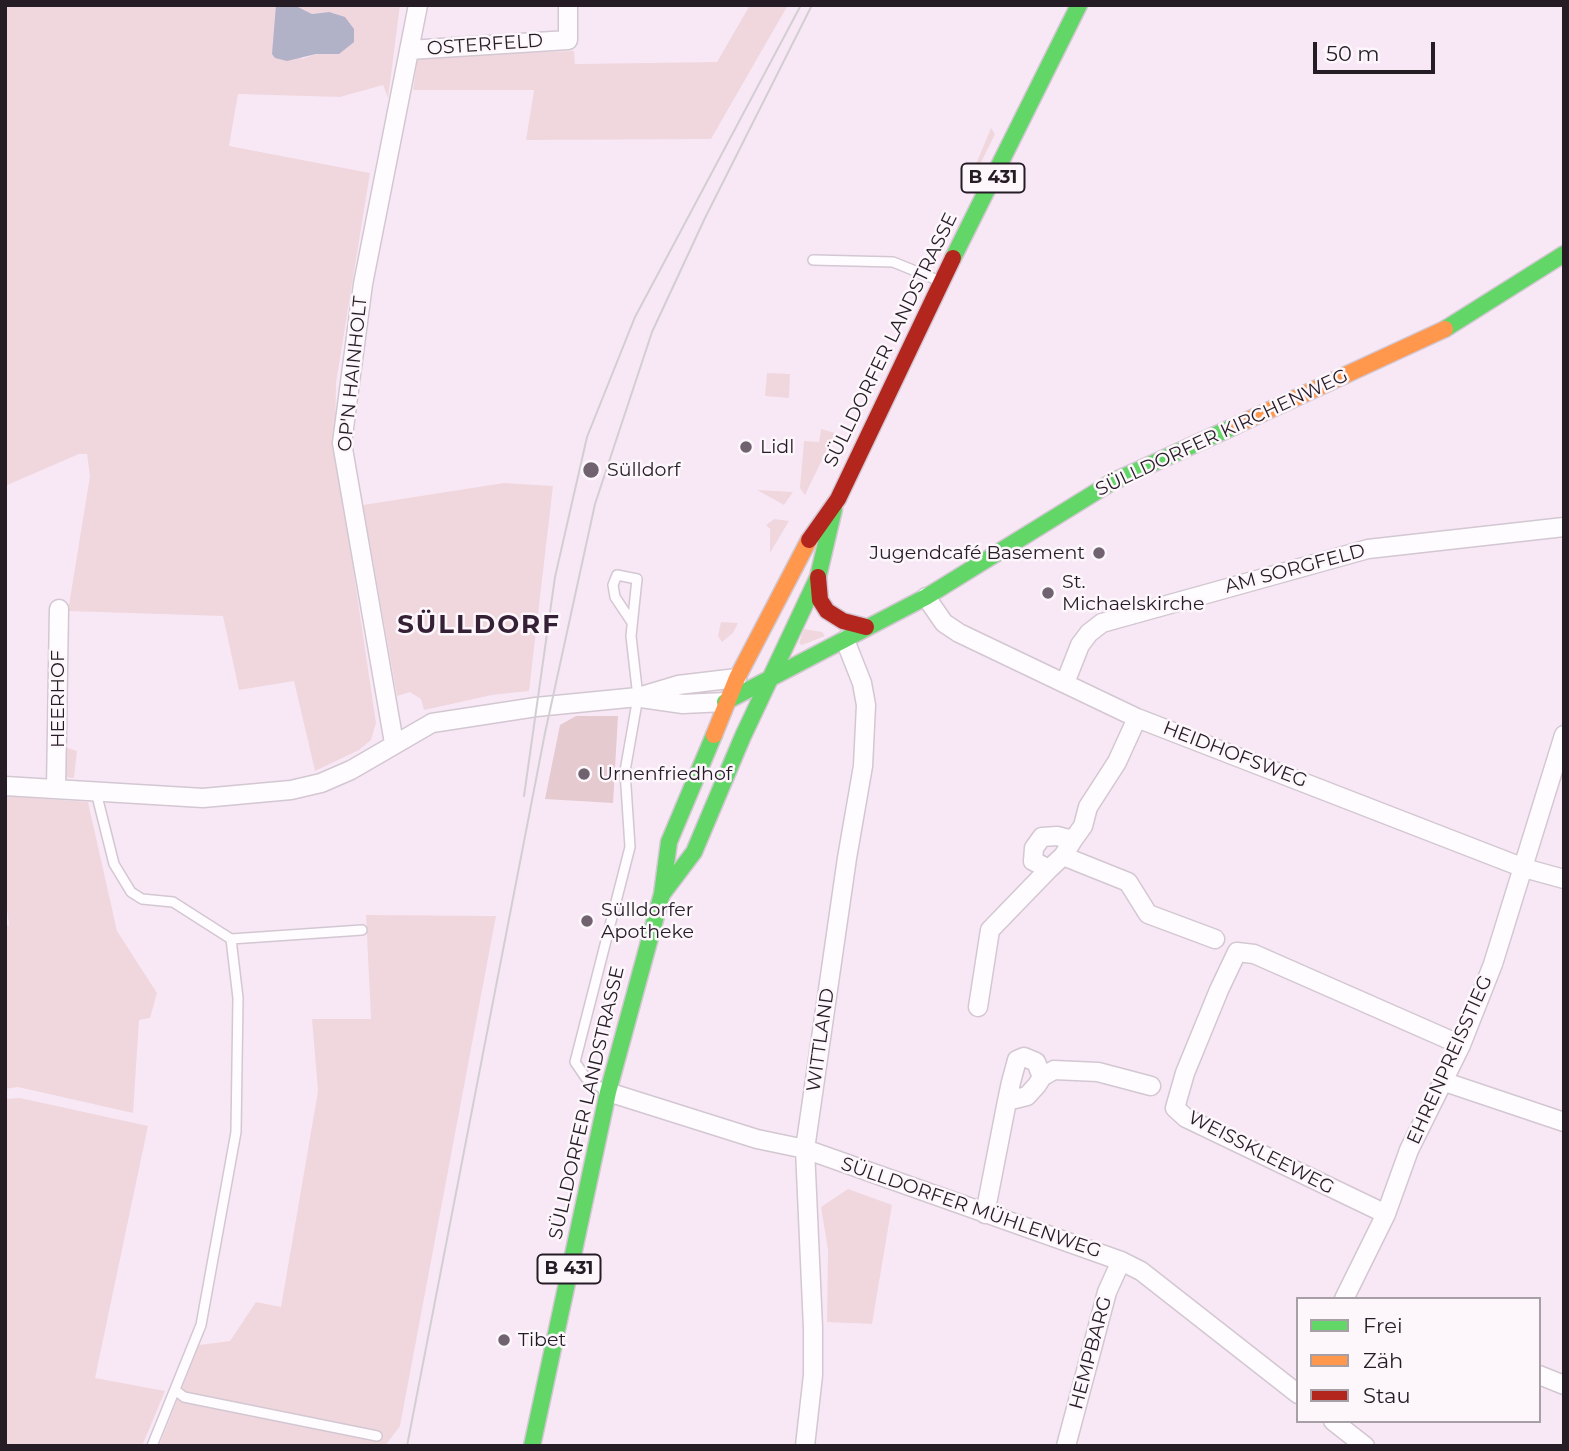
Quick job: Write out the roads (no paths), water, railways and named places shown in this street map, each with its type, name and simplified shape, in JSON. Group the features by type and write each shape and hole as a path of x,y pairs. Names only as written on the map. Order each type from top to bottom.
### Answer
{"main road":[{"name":"SÜLLDORFER LANDSTRASSE","path":"532,1446 608,1092 662,894 669,842 737,678 800,553 835,505 941,282 1079,5"},
{"name":"SÜLLDORFER KIRCHENWEG","path":"726,702 926,597 1112,482 1441,332 1564,254"},
{"name":"SÜLLDORFER LANDSTRASSE","path":"662,894 694,852 818,577 835,505"},
{"path":"818,577 820,600 827,611 843,621 866,627"},
{"name":"SÜLLDORFER KIRCHENWEG","path":"737,678 772,676"}],"street":[{"name":"OP'N HAINHOLT","path":"394,743 342,443 363,284 418,5"},
{"name":"OSTERFELD","path":"409,50 568,40 568,5"},
{"name":"AM SORGFELD","path":"1065,683 1080,645 1089,633 1102,623 1368,549 1564,527"},
{"name":"HEIDHOFSWEG","path":"926,597 944,623 959,633 1137,718 1524,868 1564,879"},
{"name":"HEERHOF","path":"56,789 59,609"},
{"name":"WITTLAND","path":"805,1446 813,1356 805,1149 863,766 866,705 862,683 845,640"},
{"name":"SÜLLDORFER KIRCHENWEG","path":"5,786 213,797 291,790 321,783 351,770 432,723 536,707 638,697 678,685 737,678"},
{"name":"SÜLLDORFER KIRCHENWEG","path":"638,697 683,704 726,702"},
{"path":"978,1007 990,930 1063,856 1083,826 1088,807 1117,762 1137,718"},
{"name":"EHRENPREISSTIEG","path":"1348,1297 1386,1214 1409,1150 1461,1045 1493,964 1564,735"},
{"path":"1049,869 1033,861 1034,848 1042,837 1057,836 1073,840"},
{"path":"1063,856 1128,882 1148,914 1215,939"},
{"name":"WEISSKLEEWEG","path":"1386,1214 1186,1118 1175,1108 1190,1062 1237,952 1254,954 1461,1045"},
{"path":"985,1214 1017,1060 1024,1057 1036,1062 1042,1077"},
{"path":"1007,1101 1027,1096 1042,1077 1054,1070 1098,1072 1151,1086"},
{"path":"1442,1081 1564,1122"},
{"name":"SÜLLDORFER MÜHLENWEG","path":"608,1092 757,1139 805,1149 1121,1261 1141,1271 1296,1391"},
{"name":"HEMPBARG","path":"1066,1446 1107,1292 1121,1261"},
{"path":"1541,1376 1564,1385"},
{"path":"1336,1423 1365,1446"}],"lane":[{"path":"813,260 893,262 941,282"},
{"path":"608,1092 586,1078 575,1062 630,847 625,771 638,697 631,621 637,579 617,575 613,585 615,597 631,621"},
{"path":"96,792 114,864 131,892 142,899 173,902 231,939 362,930"},
{"path":"152,1446 201,1325 237,1124 238,998 231,939"},
{"path":"175,1390 184,1397 377,1437"}],"water":[{"path":"276,5 294,5 312,14 329,12 345,17 354,29 354,42 339,54 316,54 287,61 275,58 272,54"}],"tram line":[{"path":"524,796 555,577 587,437 635,317 801,5"},
{"path":"407,1446 545,733 595,504 652,332 705,218 812,5"}],"place":[{"name":"Lidl","path":"746,447"},
{"name":"Sülldorf","path":"591,470"},
{"name":"Jugendcafé Basement","path":"1099,553"},
{"name":"St. Michaelskirche","path":"1048,593"},
{"name":"Urnenfriedhof","path":"584,774"},
{"name":"Sülldorfer Apotheke","path":"587,921"},
{"name":"Tibet","path":"504,1340"}],"district":[{"name":"SÜLLDORF","path":"479,625"}]}
